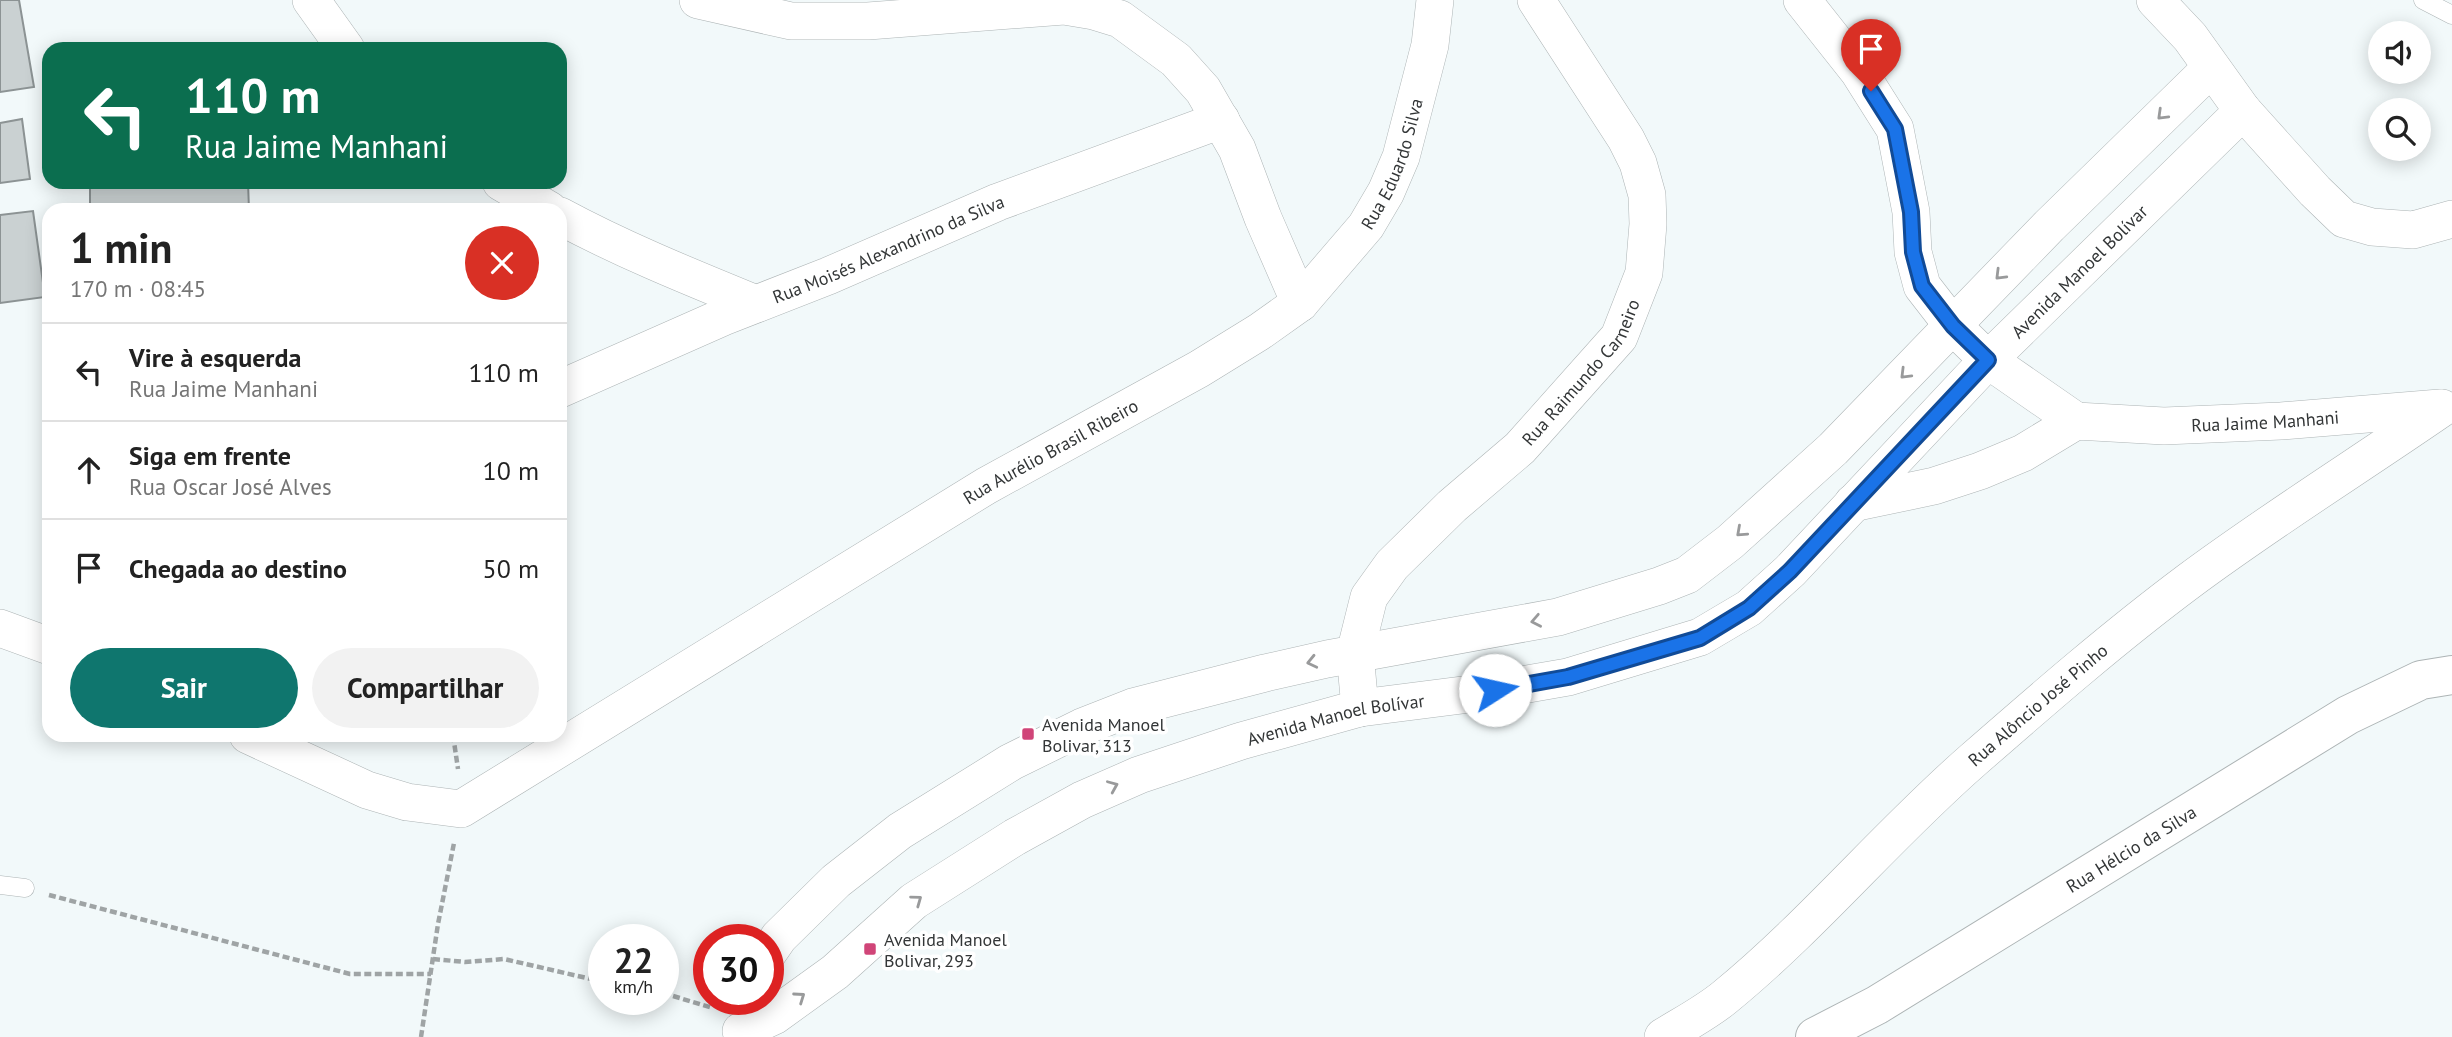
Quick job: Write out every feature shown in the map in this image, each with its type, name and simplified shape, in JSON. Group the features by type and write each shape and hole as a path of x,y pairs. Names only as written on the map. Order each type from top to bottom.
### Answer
{"street":[{"path":"311,0 340,42"},
{"path":"698,0 791,21 858,11 1064,6 1094,10 1120,19 1175,60 1203,90 1237,149 1300,303"},
{"name":"Rua Eduardo Silva","path":"1300,303 1366,226 1386,192 1401,158 1430,45 1435,0"},
{"name":"Rua Raimundo Carneiro","path":"1360,708 1355,653 1369,597 1392,565 1452,506 1520,448 1600,360 1619,337 1644,273 1648,235 1647,195 1638,163 1620,128 1536,0"},
{"path":"1802,0 1860,72 1895,129 1911,212 1913,252 1922,286 1953,326 1988,360 2076,421 2023,453 1980,471 1934,486 1853,503"},
{"path":"2155,0 2190,37 2243,111 2344,219 2372,227 2413,230 2452,219"},
{"path":"784,932 836,881 900,831 1011,762 1082,727 1133,707 1265,673 1355,653 1558,617 1687,575 1730,542 1833,449 2049,226 2211,68"},
{"name":"Avenida Manoel Bolívar","path":"743,1023 774,1016 835,972 914,901 1015,836 1082,800 1139,775 1241,740 1360,708 1470,694 1568,677 1700,638 1749,608 1790,571 1988,360 2243,111"},
{"name":"Rua Moisés Alexandrino da Silva","path":"567,386 998,202 1221,120"},
{"path":"513,189 537,203"},
{"path":"567,220 602,238 756,304"},
{"name":"Rua Aurélio Brasil Ribeiro","path":"461,810 986,486 1199,369 1300,303"},
{"name":"Rua Jaime Manhani","path":"2076,421 2164,426 2281,421 2447,406"},
{"name":"Rua Alôncio José Pinho","path":"1663,1037 1723,998 1783,945 1903,825 2093,655 2189,581 2287,511 2447,406"},
{"path":"0,628 42,643"},
{"name":"Rua Hélcio da Silva","path":"1815,1037 1877,1005 2348,716 2421,680 2452,675"},
{"path":"263,742 367,790 407,802 461,810"},
{"path":"1857,1037 1877,1005"}],"lane":[{"path":"2423,0 2452,15"},
{"path":"0,885 24,888"}],"path":[{"path":"421,1037 461,810"},
{"path":"24,888 350,974 431,974"},
{"path":"433,959 465,962 504,959 588,978"},
{"path":"679,998 719,1010 743,1023"}],"building":[{"path":"0,0 19,0 34,87 0,92"},
{"path":"22,119 30,179 0,183 0,123"},
{"path":"90,189 248,189 249,203 90,203"},
{"path":"33,211 42,276 42,297 0,303 0,215"}],"place":[{"name":"Avenida Manoel Bolivar, 313","path":"1028,734"},
{"name":"Avenida Manoel Bolivar, 293","path":"870,949"}],"route":[{"path":"1495,690 1568,677 1700,638 1749,608 1790,571 1988,360 1953,326 1922,286 1913,252 1911,212 1895,129 1871,91"}]}
